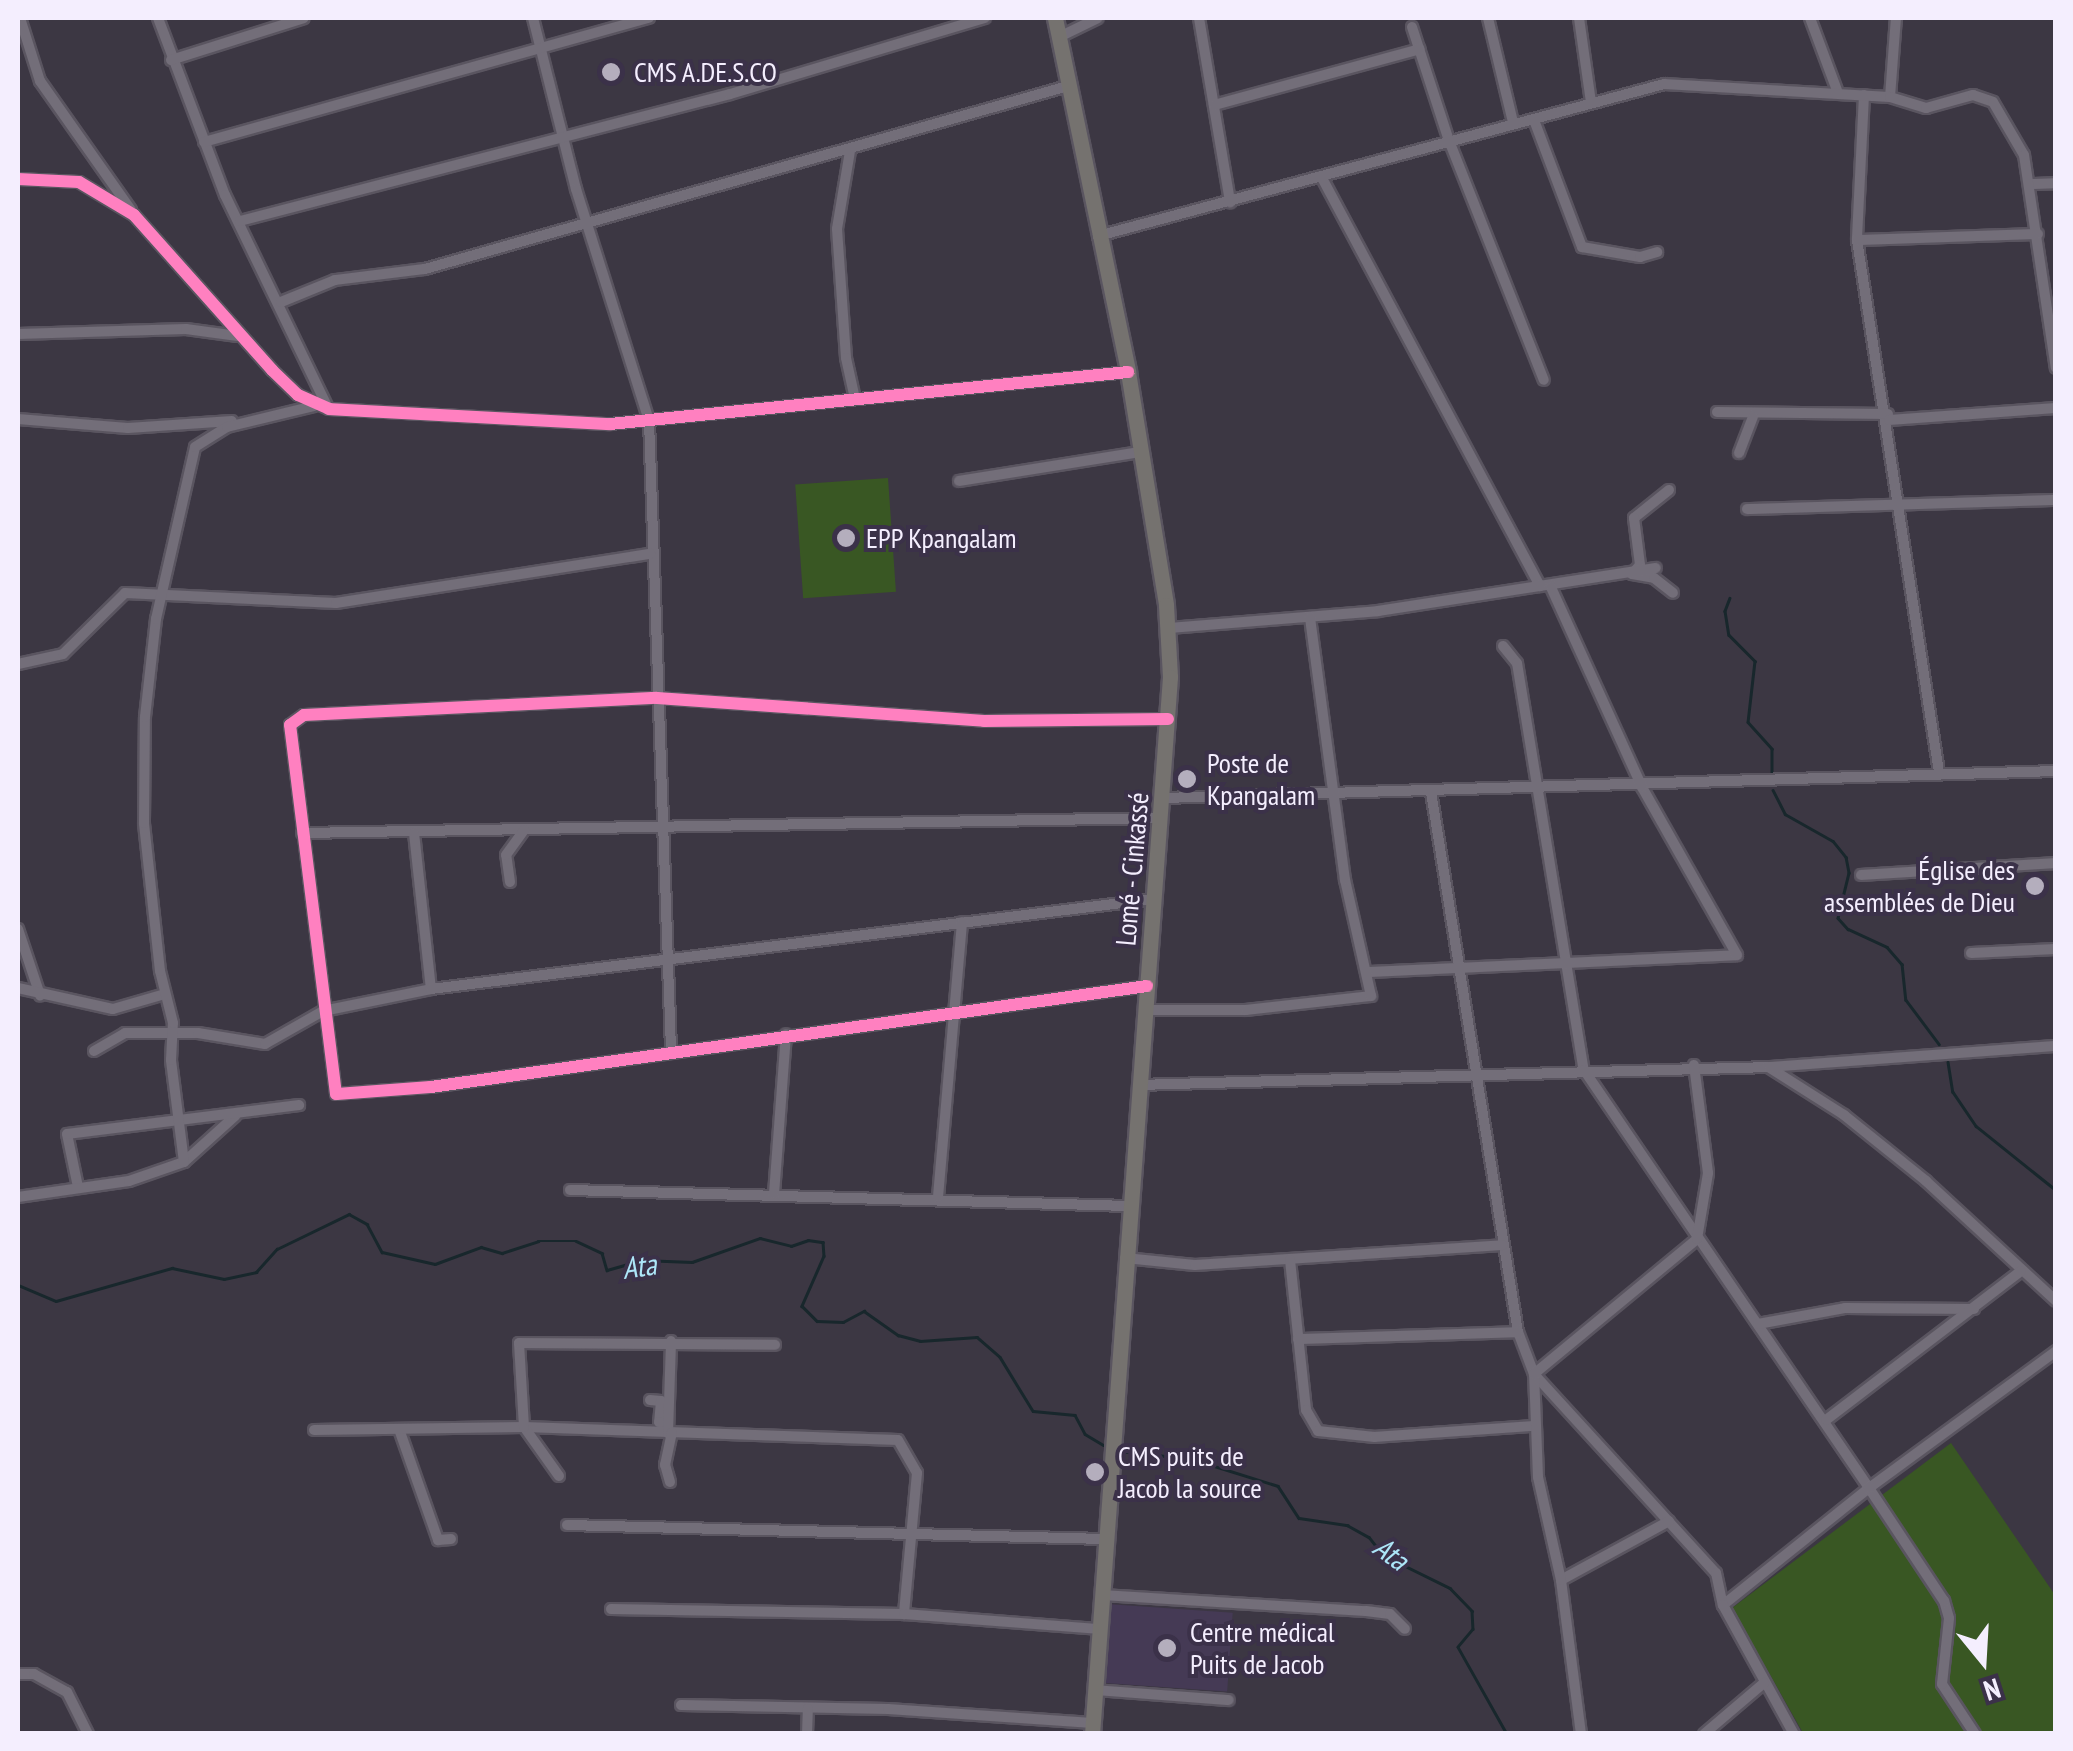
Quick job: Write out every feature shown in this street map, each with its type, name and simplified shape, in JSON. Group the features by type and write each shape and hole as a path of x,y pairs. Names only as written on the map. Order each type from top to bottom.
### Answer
{"highway":[{"name":"Lomé - Cinkassé","path":"1055,18 1128,372 1168,628 1162,818 1128,1206 1093,1728"}],"street":[{"path":"20,18 40,81 134,214 240,336 315,406"},
{"path":"158,18 204,142 329,409"},
{"path":"171,60 304,18"},
{"path":"533,18 586,224 649,420 650,554 660,826 671,955 671,1048"},
{"path":"204,142 649,18"},
{"path":"240,221 562,139 986,18"},
{"path":"1059,37 1098,18"},
{"path":"1199,18 1230,202"},
{"path":"1488,18 1514,122"},
{"path":"1580,18 1591,102"},
{"path":"1810,18 1838,93"},
{"path":"1890,98 1896,18"},
{"path":"1412,26 1448,138 1544,380"},
{"path":"1214,105 1420,49"},
{"path":"1098,236 1448,138 1534,120 1664,84 1864,95 1926,108 1973,95 1993,102 2011,125 2032,184 2056,368"},
{"path":"281,302 345,277 426,270 1068,86"},
{"path":"1864,95 1857,240 1888,417 1940,772"},
{"path":"1534,120 1582,246 1640,257 1657,252"},
{"path":"850,151 837,229 846,358 855,399"},
{"path":"1320,176 1546,586 1642,787 1736,955 1566,967 1370,972"},
{"path":"18,178 79,182 134,214"},
{"path":"2032,184 2056,183"},
{"path":"1857,240 2038,234"},
{"path":"18,334 186,329 240,336"},
{"path":"184,1162 177,1118 173,1033 143,789 145,717 163,592 191,453 219,430 315,406 455,413 510,422 649,420 1128,372"},
{"path":"1717,412 1753,417 1888,417 2056,408"},
{"path":"1739,453 1753,417"},
{"path":"18,419 128,428 258,419"},
{"path":"959,480 1140,452"},
{"path":"1632,574 1640,565 1634,518 1668,490"},
{"path":"1747,509 2056,500"},
{"path":"18,664 63,654 118,597 163,592 336,603 650,554"},
{"path":"1168,628 1310,617 1656,568"},
{"path":"1632,574 1654,578 1673,593"},
{"path":"1144,1010 1246,1010 1372,996 1370,972 1345,880 1310,617"},
{"path":"1503,646 1517,663 1584,1070 1697,1239 1826,1420 1944,1602 1949,1618 1942,1684 1975,1734"},
{"path":"1146,986 671,1048 431,1087 336,1094 290,732 300,717 657,698 984,721 1168,718"},
{"path":"1163,798 1642,787 1940,772 2056,771"},
{"path":"1431,792 1502,1245 1518,1332 1534,1374 1716,1573 1724,1606 1794,1734"},
{"path":"302,832 1162,818"},
{"path":"510,882 506,854 524,830"},
{"path":"414,833 432,988"},
{"path":"1861,875 2056,862"},
{"path":"94,1050 125,1033 173,1033 265,1044 323,1011 432,988 671,955 1154,898"},
{"path":"938,1197 962,922"},
{"path":"18,929 40,995"},
{"path":"1971,952 2056,950"},
{"path":"18,988 112,1010 166,994"},
{"path":"774,1194 786,1034"},
{"path":"1138,1085 1694,1065 1769,1067 2056,1046"},
{"path":"1582,1734 1562,1580 1533,1426 1534,1374 1697,1239 1708,1173 1694,1065"},
{"path":"1769,1067 1898,1159 2056,1301"},
{"path":"78,1188 68,1134 299,1105"},
{"path":"18,1197 128,1181 184,1162 238,1114"},
{"path":"570,1190 938,1197 1128,1206"},
{"path":"1125,1258 1195,1264 1502,1245"},
{"path":"1290,1260 1306,1410 1329,1437 1533,1426"},
{"path":"1826,1420 2021,1271"},
{"path":"1758,1324 1845,1308 1974,1309"},
{"path":"1298,1338 1518,1332"},
{"path":"670,1482 665,1464 671,1342"},
{"path":"559,1476 524,1427 520,1343 775,1345"},
{"path":"1724,1606 1869,1488 2056,1351"},
{"path":"650,1400 661,1400 659,1422 669,1430"},
{"path":"314,1430 524,1427 898,1440 917,1472 904,1614"},
{"path":"399,1429 438,1540 452,1539"},
{"path":"1562,1580 1669,1521"},
{"path":"566,1525 1106,1540"},
{"path":"1102,1595 1366,1611 1390,1614 1405,1628"},
{"path":"611,1610 904,1614 1100,1629"},
{"path":"18,1674 67,1692 88,1734"},
{"path":"1704,1734 1764,1684"},
{"path":"1096,1690 1229,1700"},
{"path":"681,1705 808,1709 1093,1728"},
{"path":"807,1734 808,1709"}],"shaded area":[{"name":"Centre médical Puits de Jacob","path":"1107,1604 1233,1613 1227,1692 1101,1683"}],"green space":[{"name":"EPP Kpangalam","path":"888,478 896,592 803,598 795,484"},
{"path":"1951,1443 2055,1595 2055,1733 1803,1733 1732,1608"}],"waterway":[{"path":"1730,598 1725,611 1729,635 1755,661 1748,722 1772,749 1772,773"},
{"path":"1773,790 1785,814 1833,841 1846,857 1849,873 1838,918 1848,929 1887,947 1902,964 1906,1000 1939,1044"},
{"path":"1948,1062 1953,1092 1976,1126 2056,1190"},
{"name":"Ata","path":"18,1285 56,1301 172,1268 224,1279 256,1272 277,1249 349,1214 367,1224 382,1252 435,1264 481,1247 502,1253 538,1241 576,1241 602,1253 607,1270 641,1260 692,1262 760,1238 791,1246 808,1240 823,1242 824,1256 802,1306 817,1321 843,1322 864,1311 898,1335 920,1341 977,1337 1000,1357 1033,1411 1075,1415 1085,1434 1103,1445"},
{"name":"Ata","path":"1121,1451 1192,1459 1278,1486 1299,1518 1347,1525 1369,1537 1383,1555 1450,1588 1472,1611 1473,1629 1458,1647 1507,1734"}],"cycle path":[{"path":"18,179 79,182 134,215 272,370 298,395 329,409 610,424 1128,372"},
{"path":"1147,986 431,1087 336,1094 290,725 304,715 657,698 984,721 1168,719"}],"place":[{"name":"CMS A.DE.S.CO","path":"611,72"},
{"name":"EPP Kpangalam","path":"846,538"},
{"name":"Poste de Kpangalam","path":"1187,779"},
{"name":"Église des assemblées de Dieu","path":"2035,886"},
{"name":"CMS puits de Jacob la source","path":"1095,1472"},
{"name":"Centre médical Puits de Jacob","path":"1167,1648"}]}
